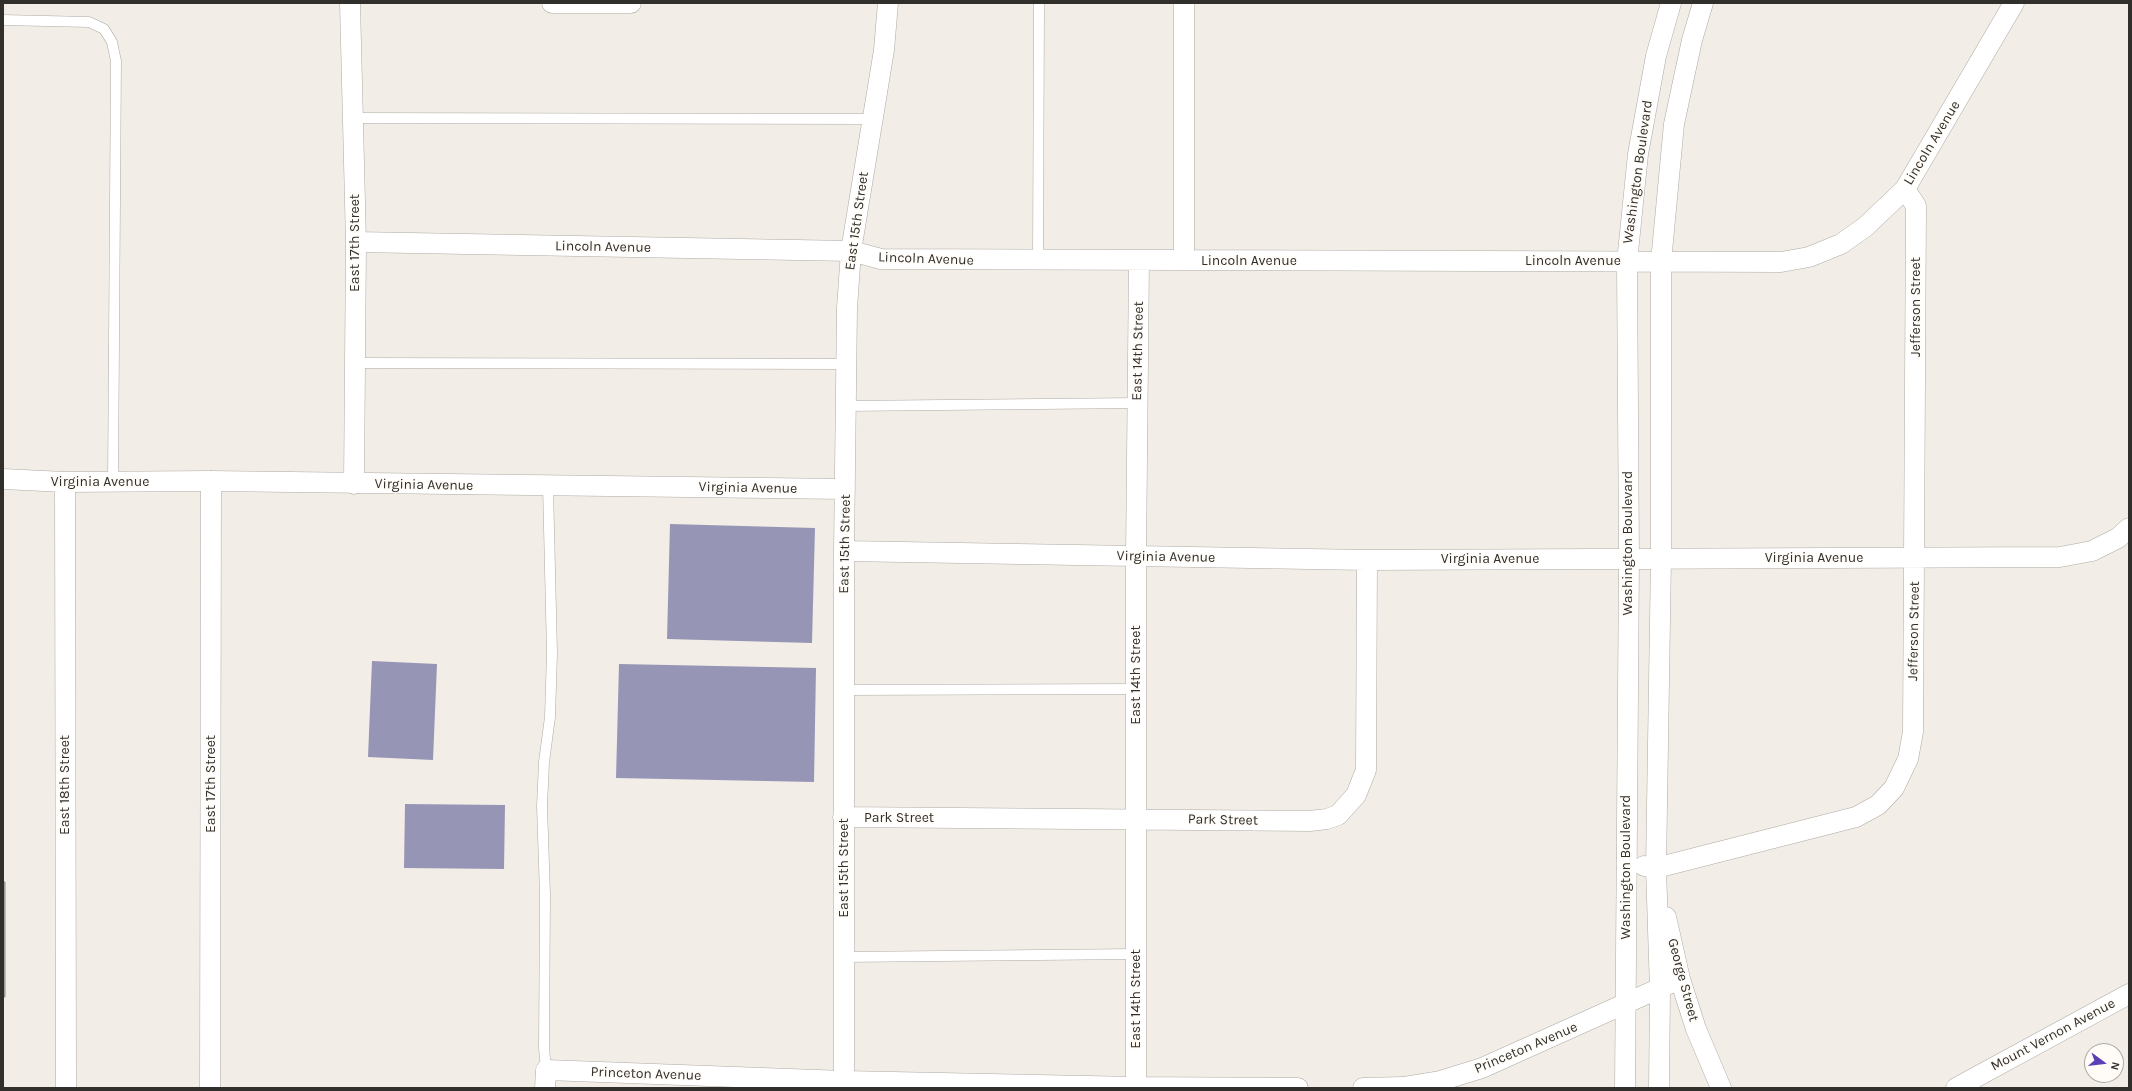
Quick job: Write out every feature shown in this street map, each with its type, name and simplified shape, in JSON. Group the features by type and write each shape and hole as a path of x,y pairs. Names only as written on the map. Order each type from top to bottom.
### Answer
{"street":[{"name":"East 17th Street","path":"350,3 356,242 354,484"},
{"path":"552,3 631,3"},
{"name":"East 15th Street","path":"844,1085 844,551 846,364 851,251 884,50 888,3"},
{"path":"1184,3 1184,260"},
{"name":"Washington Boulevard","path":"1626,1088 1625,1005 1629,558 1627,262 1638,154 1656,56 1671,3"},
{"name":"Washington Boulevard","path":"1659,1088 1660,990 1656,868 1661,558 1661,262 1674,124 1692,40 1703,3"},
{"name":"Lincoln Avenue","path":"356,242 851,251 881,260 1781,262 1809,257 1841,244 1864,227 1905,189 2014,3"},
{"name":"Jefferson Street","path":"1626,863 1656,868 1856,817 1878,805 1894,788 1908,759 1913,732 1916,206 1905,189"},
{"name":"East 14th Street","path":"1136,1088 1136,556 1139,261"},
{"name":"Virginia Avenue","path":"3,479 65,482 211,481 845,489"},
{"name":"East 17th Street","path":"210,1088 211,481"},
{"name":"East 18th Street","path":"65,482 66,1088"},
{"name":"Virginia Avenue","path":"844,551 1367,560 1915,557 2060,558 2092,551 2118,538 2129,528"},
{"name":"Park Street","path":"844,817 1310,821 1327,819 1338,815 1347,807 1362,783 1366,770 1367,560"},
{"name":"George Street","path":"1656,868 1680,979 1696,1030 1721,1088"},
{"name":"Princeton Avenue","path":"1363,1088 1403,1087 1425,1083 1482,1068 1660,990 1680,979"},
{"name":"Mount Vernon Avenue","path":"1956,1088 2129,994"},
{"name":"Princeton Avenue","path":"546,1079 844,1085 1298,1088"}],"lane":[{"path":"1038,261 1039,3"},
{"path":"3,20 89,22 104,29 112,42 116,61 113,482"},
{"path":"353,118 873,119"},
{"path":"355,363 846,364"},
{"path":"846,406 1137,403"},
{"path":"546,1079 544,1048 545,895 542,806 544,762 550,717 552,653 548,486"},
{"path":"844,690 1136,689"},
{"path":"844,957 1136,954"}],"water":[{"path":"670,524 815,528 812,643 667,639"},
{"path":"372,661 437,664 433,760 368,757"},
{"path":"619,664 816,668 814,782 616,778"},
{"path":"405,804 505,805 504,869 404,868"}],"building":[{"path":"3,882 5,882 5,997 3,997"}]}
